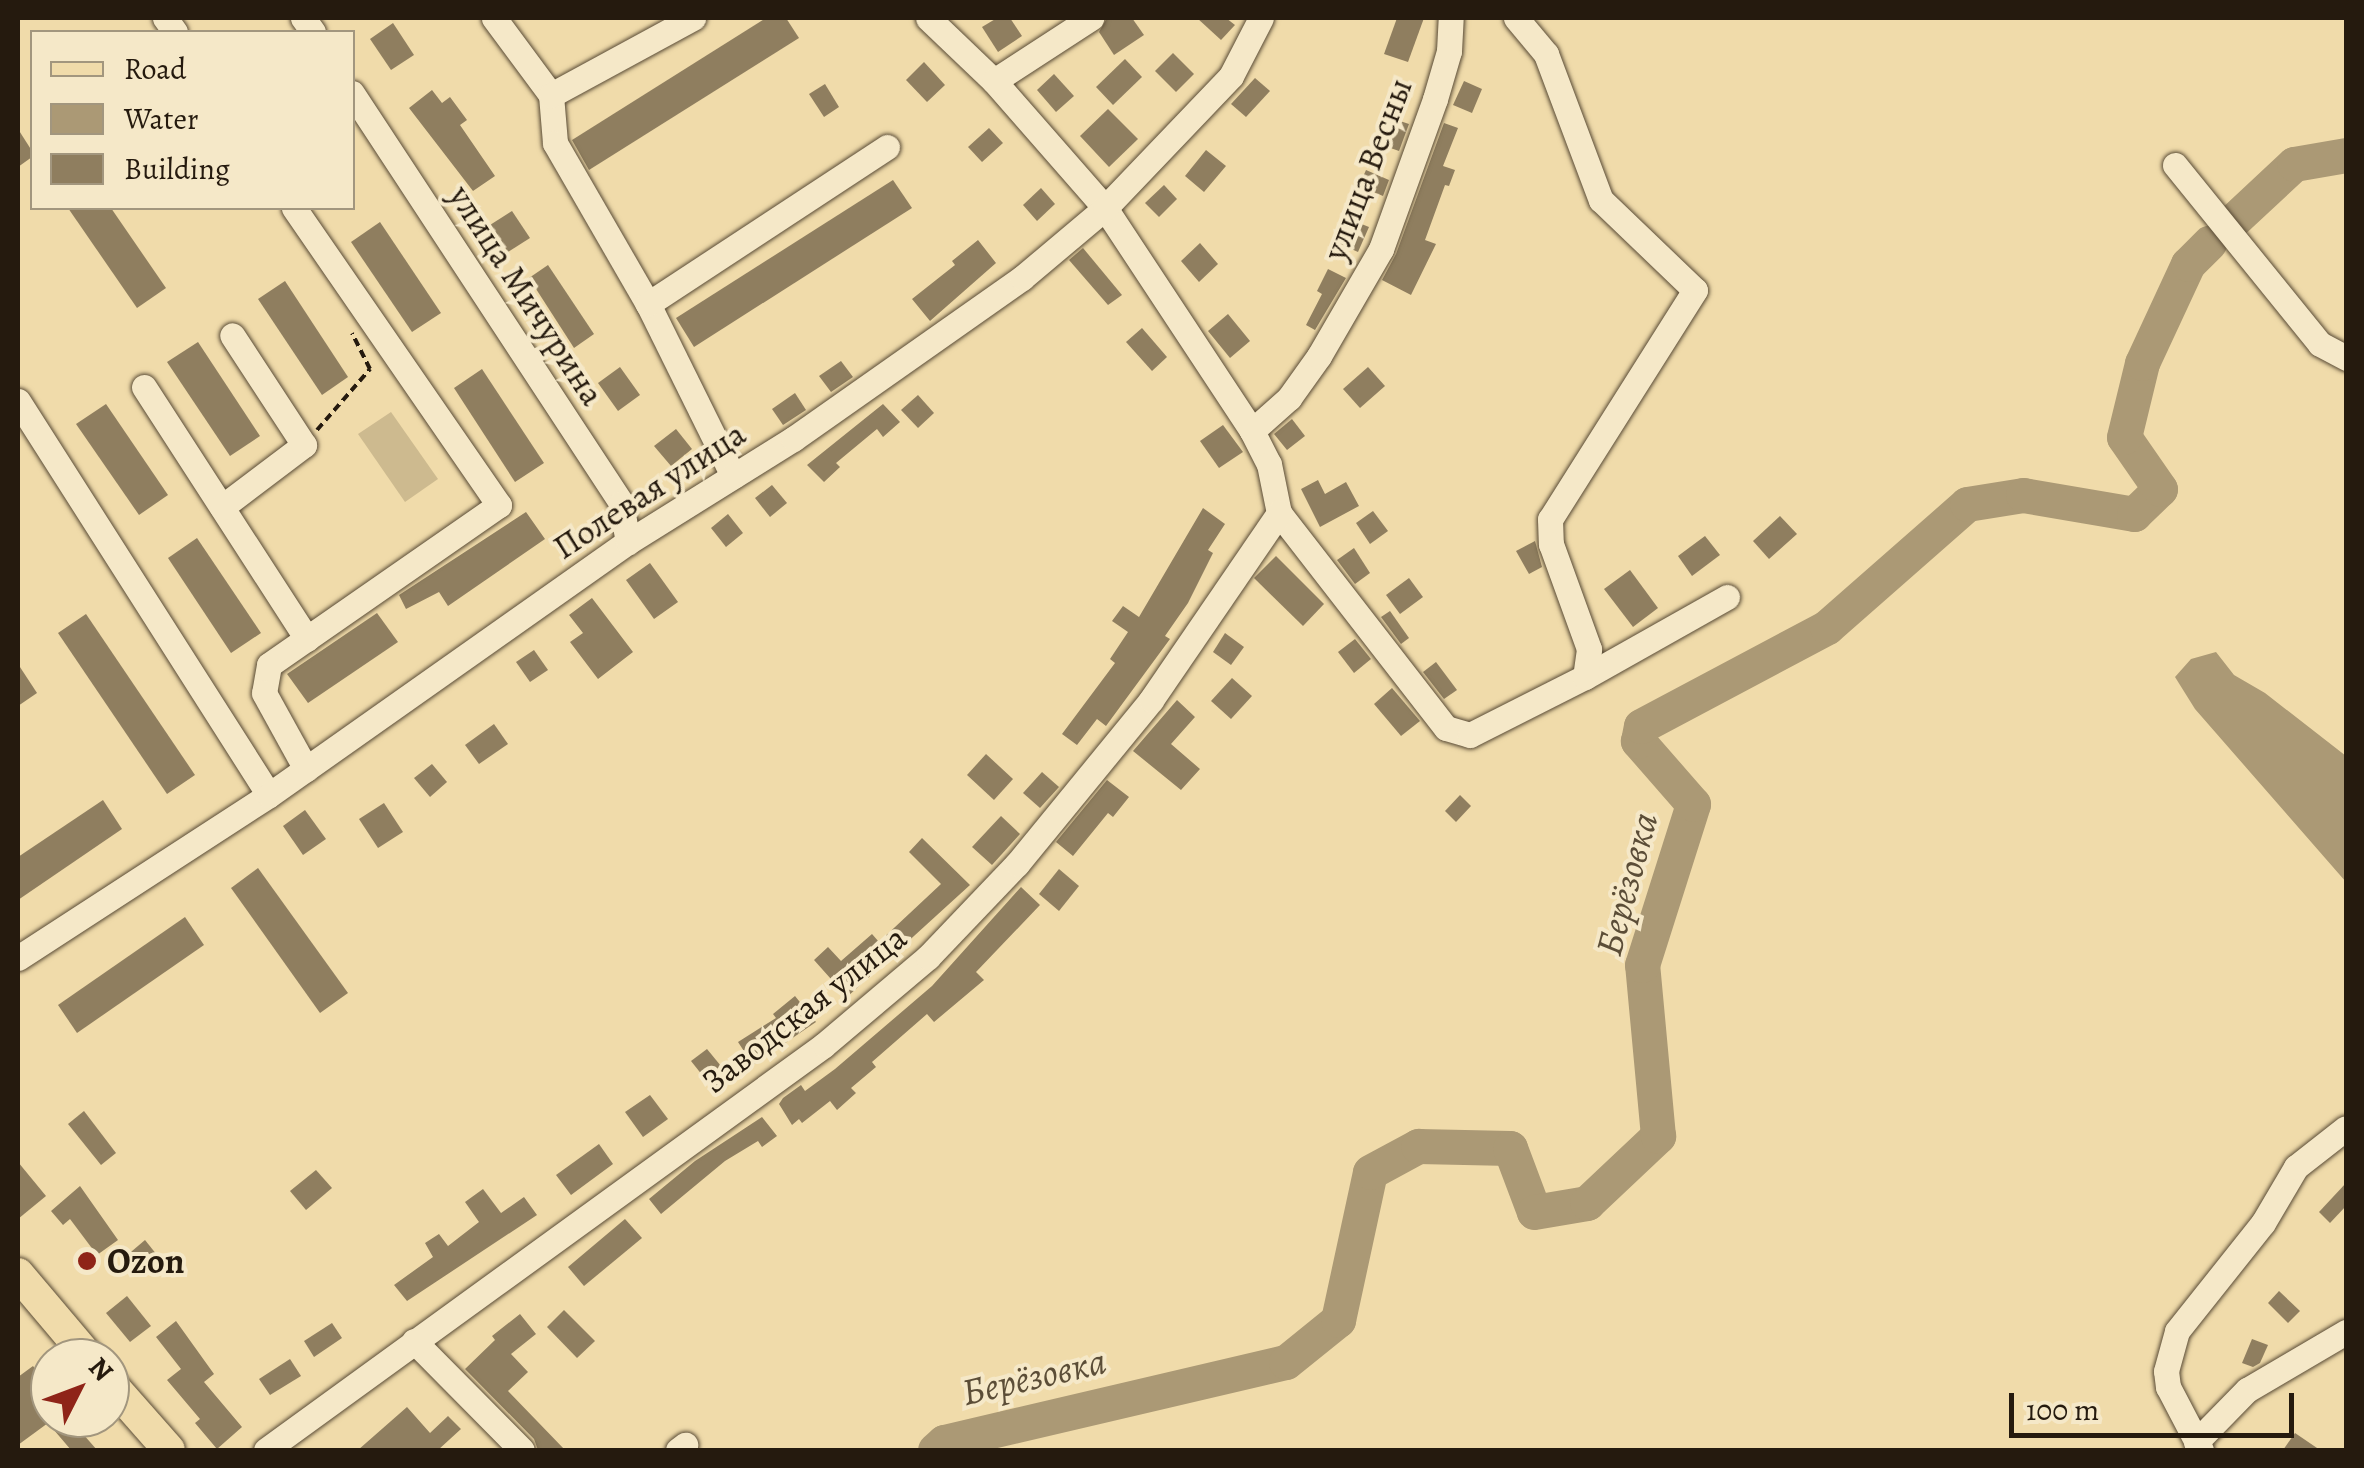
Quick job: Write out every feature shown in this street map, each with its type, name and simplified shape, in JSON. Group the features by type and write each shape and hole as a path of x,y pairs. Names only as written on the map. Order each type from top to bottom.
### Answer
{"main road":[{"path":"18,1274 72,1338"},
{"path":"130,1405 169,1450"}],"street":[{"path":"494,18 551,95 555,144 648,304 733,476"},
{"path":"551,95 693,18"},
{"path":"928,18 994,81 1105,208 1252,432 1269,464 1279,512 1435,716 1458,734 1470,735 1586,677 1727,597"},
{"path":"994,81 1091,18"},
{"name":"Полевая улица","path":"18,958 306,769 628,542 922,352 1105,208 1231,76 1261,18"},
{"name":"улица Весны","path":"1252,432 1289,398 1319,356 1381,249 1435,99 1449,51 1451,18"},
{"path":"1516,18 1546,54 1601,200 1695,290 1550,519 1551,544 1588,649 1586,677"},
{"name":"улица Мичурина","path":"355,98 621,503 628,542"},
{"path":"648,304 887,147"},
{"path":"2175,165 2320,344 2346,358"},
{"path":"295,210 499,504 268,665 264,693 306,769"},
{"path":"222,507 304,445 232,335"},
{"path":"144,388 308,639"},
{"path":"18,400 269,794"},
{"name":"Заводская улица","path":"266,1450 824,1045 928,957 1018,864 1151,700 1279,512"},
{"path":"2346,1128 2296,1167 2263,1223 2177,1332 2166,1371 2168,1387 2199,1446 2247,1390 2346,1332"},
{"path":"414,1340 522,1450"}],"path":[{"path":"304,445 370,370 348,326"}],"shaded area":[{"path":"391,412 438,479 405,502 358,434"}],"water":[{"path":"2216,652 2234,675 2265,693 2346,756 2346,882 2195,709 2175,677 2191,659"}],"building":[{"path":"766,18 786,18 799,38 589,170 572,140"},
{"path":"997,18 1010,18 1022,36 998,52 982,27"},
{"path":"1107,18 1132,18 1144,35 1114,55 1099,32"},
{"path":"1197,18 1226,18 1235,25 1221,40"},
{"path":"1397,18 1424,18 1408,62 1384,54"},
{"path":"393,23 414,55 391,70 370,39"},
{"path":"1173,53 1194,74 1176,92 1155,71"},
{"path":"1125,59 1142,77 1113,105 1096,87"},
{"path":"924,62 945,85 927,102 906,80"},
{"path":"1054,74 1074,96 1056,112 1037,90"},
{"path":"1255,78 1270,91 1246,117 1231,104"},
{"path":"1464,81 1482,89 1472,113 1453,105"},
{"path":"825,84 839,107 824,117 809,94"},
{"path":"432,90 442,103 450,97 467,120 460,125 495,176 473,191 409,108"},
{"path":"1108,109 1138,139 1109,167 1080,136"},
{"path":"1391,118 1409,124 1399,151 1382,145"},
{"path":"1444,123 1458,128 1443,166 1455,170 1449,186 1445,185 1425,240 1436,244 1411,295 1382,280 1396,254"},
{"path":"989,128 1003,143 982,162 968,147"},
{"path":"18,129 30,148 30,158 18,167"},
{"path":"1206,150 1226,166 1204,192 1185,176"},
{"path":"1366,170 1389,180 1383,196 1359,186"},
{"path":"893,180 912,208 694,347 676,318"},
{"path":"1164,185 1177,199 1159,217 1145,203"},
{"path":"1041,188 1055,204 1037,221 1023,205"},
{"path":"69,210 112,210 166,288 137,308"},
{"path":"512,211 530,238 508,252 490,225"},
{"path":"1349,219 1369,227 1358,252 1338,243"},
{"path":"380,222 441,313 412,332 351,242"},
{"path":"978,240 996,263 930,321 912,299 955,265 952,261"},
{"path":"1200,243 1218,264 1199,282 1181,261"},
{"path":"1083,248 1122,295 1108,305 1069,260"},
{"path":"548,265 594,334 574,348 529,278"},
{"path":"1328,269 1346,278 1315,330 1306,325 1322,294 1317,291"},
{"path":"285,281 348,377 322,395 258,299"},
{"path":"1228,314 1250,341 1230,358 1208,331"},
{"path":"1142,328 1167,357 1152,371 1126,342"},
{"path":"198,342 260,436 230,456 167,362"},
{"path":"841,361 853,377 831,392 819,376"},
{"path":"620,367 640,395 618,411 598,383"},
{"path":"1368,367 1385,386 1360,408 1343,389"},
{"path":"482,369 544,463 515,482 454,388"},
{"path":"795,393 806,410 783,425 772,409"},
{"path":"918,395 934,413 918,428 901,410"},
{"path":"106,404 168,495 139,515 76,424"},
{"path":"883,404 900,422 883,437 877,429 836,463 840,467 824,482 807,465"},
{"path":"1292,419 1305,436 1287,450 1274,434"},
{"path":"1223,425 1243,452 1219,468 1200,441"},
{"path":"676,429 692,449 671,466 654,446"},
{"path":"1318,480 1325,494 1346,482 1359,506 1320,527 1301,489"},
{"path":"772,485 787,503 770,517 755,498"},
{"path":"1203,508 1225,524 1208,550 1213,553 1188,603 1165,636 1170,639 1106,726 1097,719 1077,745 1062,734 1115,663 1110,659 1128,632 1112,621 1123,606 1139,617"},
{"path":"1373,511 1388,531 1370,544 1356,523"},
{"path":"526,512 545,539 448,606 439,592 406,609 399,595"},
{"path":"728,514 743,533 726,547 711,528"},
{"path":"1780,516 1797,534 1769,559 1753,541"},
{"path":"1705,536 1720,555 1692,576 1678,556"},
{"path":"197,538 261,633 231,653 168,558"},
{"path":"1535,541 1542,567 1529,574 1516,551"},
{"path":"1354,548 1370,573 1355,584 1337,560"},
{"path":"1276,556 1324,604 1303,626 1254,578"},
{"path":"650,563 678,602 654,619 626,580"},
{"path":"1630,570 1658,608 1633,627 1604,589"},
{"path":"1409,578 1423,597 1400,614 1386,595"},
{"path":"592,598 633,652 598,679 570,642 583,633 569,615"},
{"path":"1390,611 1409,638 1401,644 1381,617"},
{"path":"377,613 398,642 308,703 287,674"},
{"path":"86,614 195,775 167,794 58,633"},
{"path":"1225,633 1244,647 1231,665 1213,652"},
{"path":"1355,639 1371,659 1354,673 1338,652"},
{"path":"534,650 548,670 530,682 516,662"},
{"path":"1436,662 1457,690 1444,699 1423,672"},
{"path":"18,664 37,693 18,706"},
{"path":"1232,678 1252,696 1231,719 1211,701"},
{"path":"1392,688 1420,721 1401,736 1374,704"},
{"path":"1177,700 1195,717 1171,744 1200,769 1181,790 1133,751"},
{"path":"494,724 508,744 479,764 465,745"},
{"path":"986,754 1013,779 994,800 967,775"},
{"path":"432,764 447,782 430,797 414,778"},
{"path":"1042,772 1059,787 1040,808 1023,793"},
{"path":"1107,780 1129,797 1113,817 1108,813 1073,856 1056,842"},
{"path":"1460,795 1471,806 1456,822 1445,811"},
{"path":"103,800 122,829 18,900 18,857"},
{"path":"384,803 403,832 378,848 359,819"},
{"path":"305,810 326,839 303,855 283,826"},
{"path":"1001,816 1020,834 992,865 972,847"},
{"path":"922,838 970,885 847,997 814,960 828,947 841,961 872,934 879,942 941,884 909,852"},
{"path":"258,868 348,993 320,1013 231,888"},
{"path":"1059,869 1079,886 1059,911 1039,894"},
{"path":"1021,887 1040,905 976,972 984,980 934,1022 927,1014 872,1062 876,1067 851,1088 856,1093 837,1110 830,1101 802,1123 799,1119 792,1125 779,1104 783,1098 801,1085 805,1091 835,1069 932,986"},
{"path":"185,917 204,945 77,1033 58,1005"},
{"path":"795,996 816,1022 753,1065 738,1042 776,1018 773,1014"},
{"path":"707,1049 730,1077 714,1090 691,1061"},
{"path":"650,1095 668,1119 643,1137 625,1112"},
{"path":"84,1111 116,1153 101,1165 68,1124"},
{"path":"762,1117 777,1136 762,1147 758,1141 725,1161 661,1214 649,1199 695,1161"},
{"path":"599,1144 613,1164 571,1195 556,1175"},
{"path":"18,1162 46,1196 18,1219"},
{"path":"316,1170 332,1188 306,1210 290,1191"},
{"path":"2346,1183 2346,1206 2330,1223 2319,1212"},
{"path":"80,1186 118,1240 97,1255 70,1219 63,1225 51,1211"},
{"path":"483,1189 501,1213 524,1197 537,1215 407,1301 394,1285 433,1257 425,1243 439,1234 448,1246 479,1222 465,1202"},
{"path":"625,1219 642,1238 584,1286 568,1267"},
{"path":"145,1240 157,1255 137,1272 125,1257"},
{"path":"2279,1291 2300,1311 2288,1323 2268,1303"},
{"path":"127,1296 151,1326 130,1342 106,1313"},
{"path":"564,1310 595,1341 577,1358 547,1327"},
{"path":"520,1314 536,1334 511,1354 528,1372 508,1391 565,1450 538,1450 534,1439 465,1369 495,1340 492,1336"},
{"path":"176,1321 214,1374 204,1382 242,1427 217,1449 195,1423 200,1419 167,1380 181,1369 156,1337"},
{"path":"332,1323 342,1338 314,1357 304,1341"},
{"path":"2252,1339 2268,1345 2260,1363 2253,1367 2242,1363"},
{"path":"290,1359 301,1376 270,1395 259,1379"},
{"path":"30,1368 30,1436 18,1445 18,1377"},
{"path":"407,1407 430,1433 448,1416 461,1429 438,1450 358,1450"},
{"path":"2295,1433 2320,1450 2283,1450"},
{"path":"61,1438 86,1438 97,1450 71,1450"}],"waterway":[{"name":"Берёзовка","path":"2236,218 2294,164 2346,155"},
{"name":"Берёзовка","path":"935,1450 944,1442 1286,1362 1338,1320 1370,1172 1418,1146 1510,1148 1534,1212 1587,1203 1658,1136 1642,965 1693,804 1638,741 1641,726 1827,627 1967,504 2023,495 2134,514 2160,489 2124,437 2142,363 2188,264 2209,243"}],"place":[{"name":"Ozon","path":"87,1261"}]}
